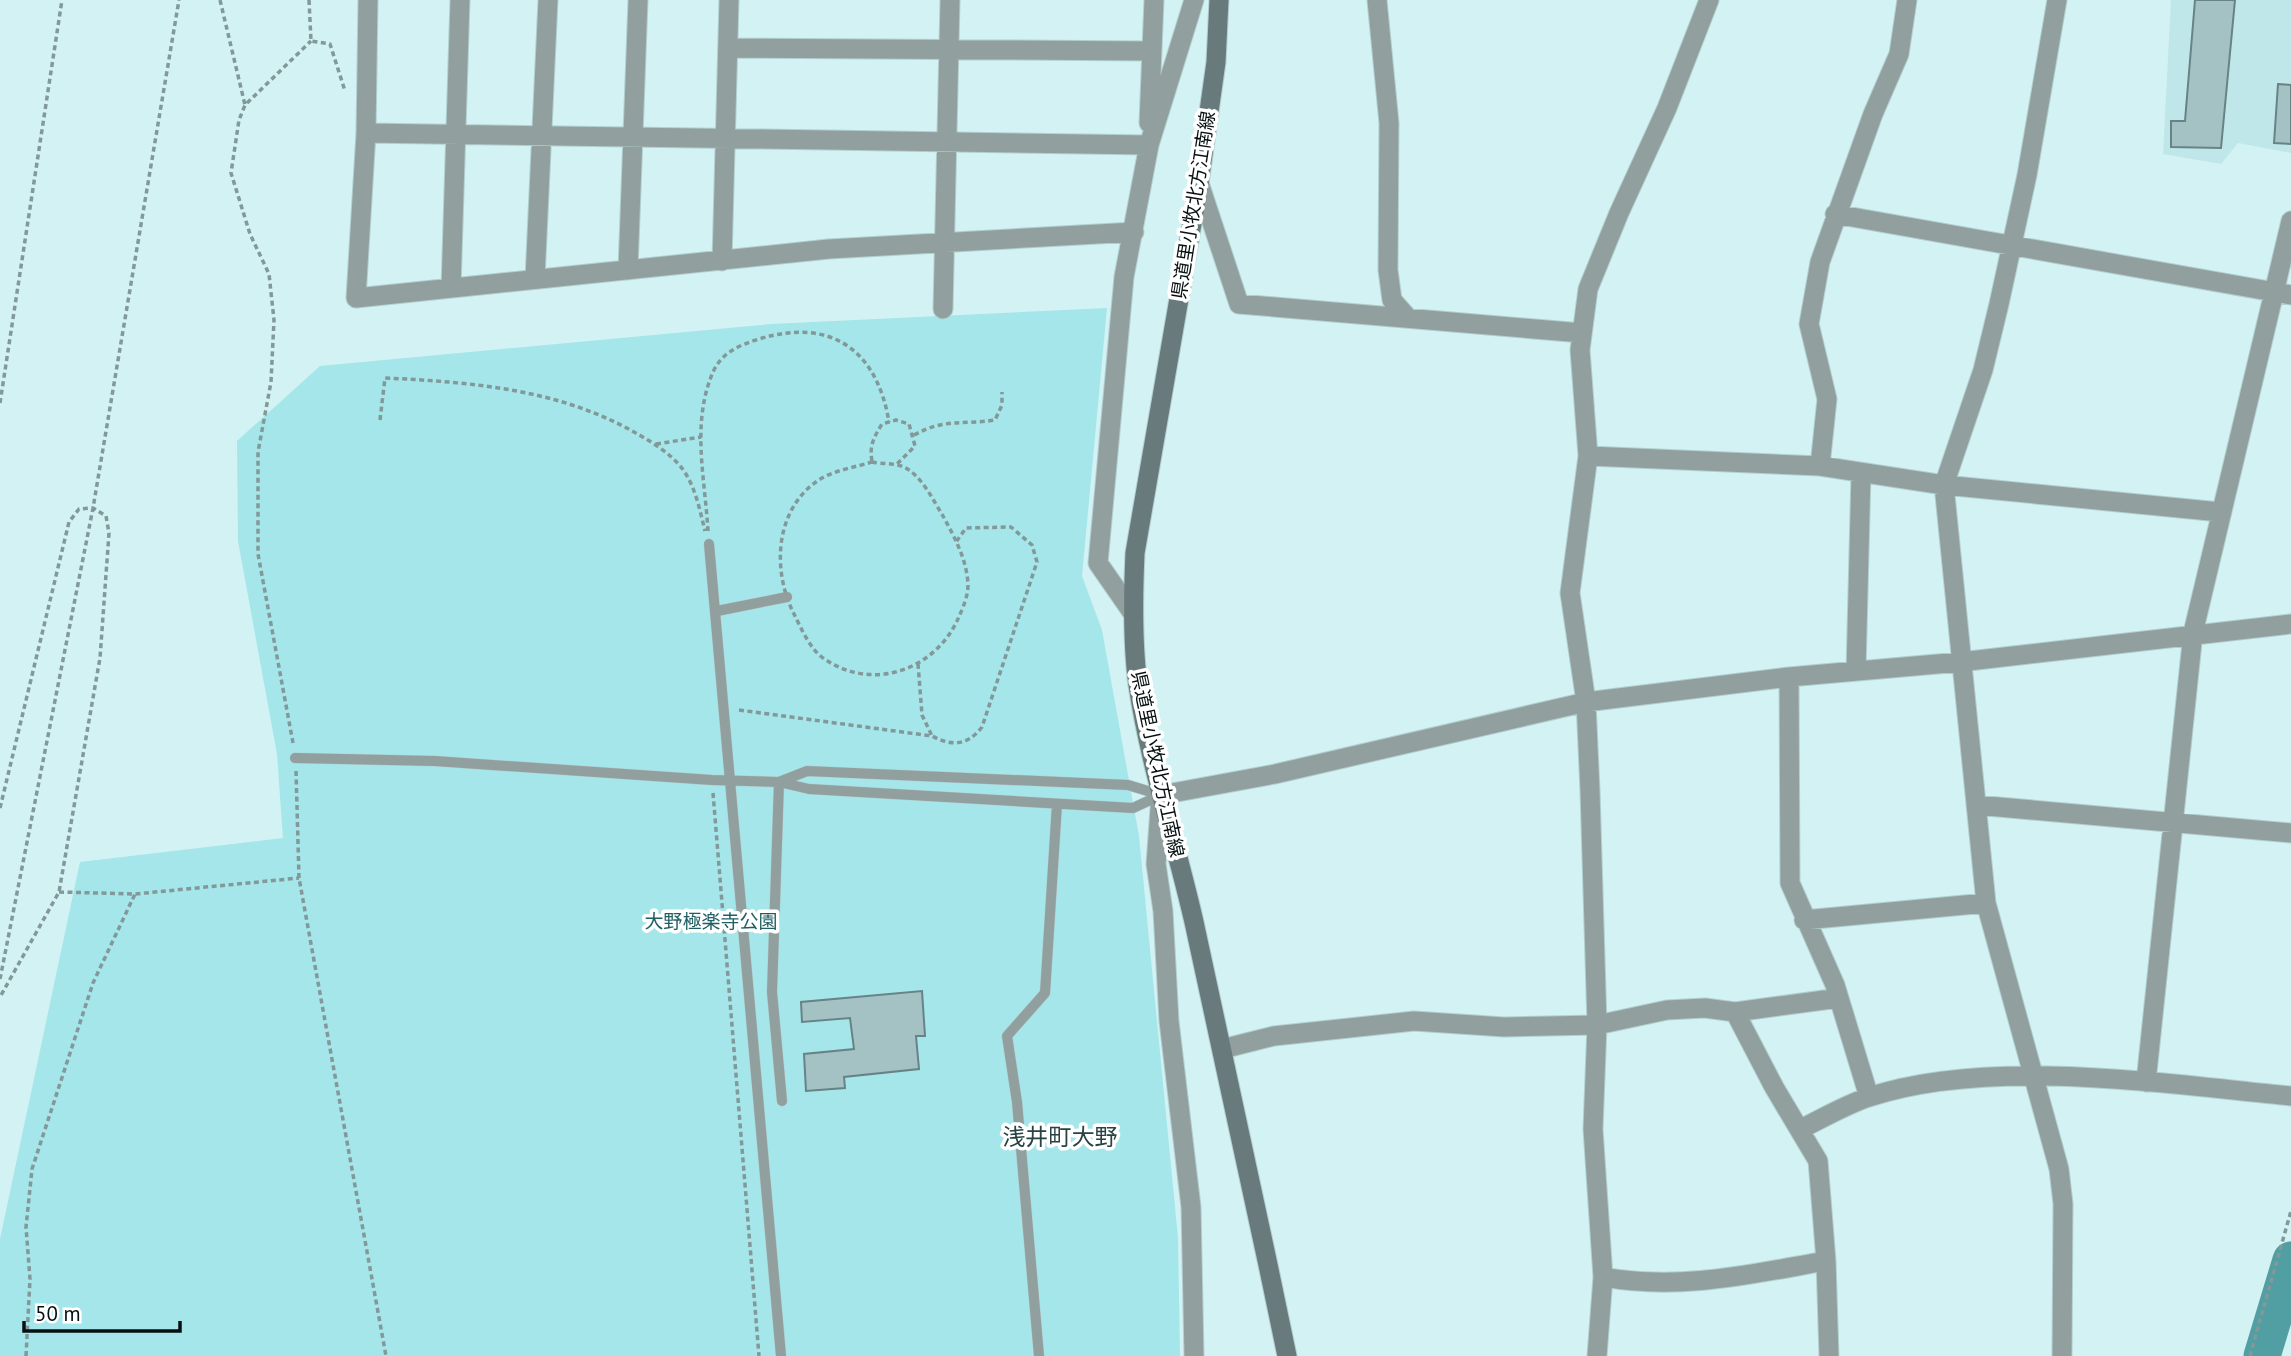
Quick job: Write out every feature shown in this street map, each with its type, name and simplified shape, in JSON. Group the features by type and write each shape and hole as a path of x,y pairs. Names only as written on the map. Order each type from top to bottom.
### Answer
{"main road":[{"name":"県道里小牧北方江南線","path":"1219,0 1216,62 1199,183 1147,475 1135,553 1132,612 1138,685 1161,794 1223,1049 1287,1356"}],"street":[{"path":"368,0 366,133 356,298 829,249 1134,232"},
{"path":"451,288 460,0"},
{"path":"535,279 548,0"},
{"path":"628,270 638,0"},
{"path":"722,261 729,0"},
{"path":"943,309 950,0"},
{"path":"1149,145 1150,51 1154,0"},
{"path":"1132,612 1098,563 1125,277 1149,145 1194,0"},
{"path":"1377,0 1389,123 1388,270 1392,300 1408,318"},
{"path":"1597,1356 1603,1277 1593,1129 1597,1025 1586,702 1570,593 1588,456 1580,350 1588,289 1667,108 1709,0"},
{"path":"1820,466 1827,399 1809,324 1820,262 1835,214 1899,54 1907,0 1900,0"},
{"path":"2057,0 2012,244 1983,370 1944,485 1986,903 2036,1077 2059,1169 2063,1204 2062,1356"},
{"path":"728,48 1150,51"},
{"path":"366,133 1149,145"},
{"path":"1199,183 1239,304 1582,333"},
{"path":"1835,214 2283,294"},
{"path":"2146,1082 2193,634 2220,512 2283,294 2291,221"},
{"path":"1588,456 1820,466 1944,485 2220,512"},
{"path":"1856,671 1861,473"},
{"path":"1194,1356 1191,1207 1169,1021 1163,911 1156,864 1161,794 1275,774 1586,702 1789,677 1960,662 2291,624"},
{"path":"1789,677 1790,883 1839,998 1869,1097"},
{"path":"1976,805 2291,833"},
{"path":"1804,920 1986,903"},
{"path":"1223,1049 1274,1036 1414,1021 1504,1027 1597,1025 1667,1010 1705,1008 1735,1012 1839,998"},
{"path":"1735,1012 1774,1087 1818,1161 1826,1261 1829,1356"},
{"path":"1801,1129 1869,1097 1942,1082 2007,1076 2146,1082 2291,1096"},
{"path":"1603,1277 1641,1284 1676,1284 1721,1280 1826,1261"}],"lane":[{"path":"709,544 781,1356"},
{"path":"717,611 787,597"},
{"path":"295,758 435,761 779,782 809,789 1133,808 1161,794"},
{"path":"779,782 807,771 937,775 1128,785 1161,794"},
{"path":"779,782 772,992 782,1101"},
{"path":"1039,1356 1017,1102 1007,1036 1045,993 1057,804"}],"path":[{"path":"0,403 62,0"},
{"path":"0,979 93,508 179,0"},
{"path":"220,0 245,105"},
{"path":"309,0 311,41 245,105 239,120 232,173 250,234 269,274 274,320 271,382 258,452 258,554 295,758 299,878 386,1356"},
{"path":"311,41 330,44 347,97"},
{"path":"709,544 701,437 703,407 714,369 736,346 788,333 812,332 829,335 866,359 886,403 889,422"},
{"path":"380,420 385,378 539,394 578,405 656,444 682,468 691,484 709,544"},
{"path":"914,435 930,426 951,421 968,424 995,420 1002,405 1002,392"},
{"path":"872,462 870,450 874,437 882,424 896,420 909,424 915,446 905,459 894,466"},
{"path":"656,444 701,437"},
{"path":"872,462 904,467 924,485 962,554 968,587 962,610 950,634 928,660 906,669 873,674 845,668 822,657 802,631 787,597 780,547 786,519 795,499 823,478 872,462"},
{"path":"0,808 69,522 79,509 93,508 106,516 109,533 100,658 59,892 0,997"},
{"path":"724,708 932,736 959,744 974,737 982,727 1037,562 1032,545 1011,527 967,528 956,542"},
{"path":"918,664 922,715 932,736"},
{"path":"712,780 759,1356"},
{"path":"59,892 135,894 299,878"},
{"path":"26,1356 30,1279 26,1227 32,1169 93,983 135,894"},
{"path":"2250,1356 2291,1211"}],"shaded area":[{"path":"2171,0 2291,0 2291,153 2238,143 2221,164 2163,154"}],"green space":[{"name":"大野極楽寺公園","path":"1107,308 1082,576 1102,630 1139,836 1178,1238 1180,1356 0,1356 0,1239 80,862 283,838 277,754 238,541 237,441 320,366 771,324"}],"building":[{"path":"2195,0 2235,0 2221,148 2171,147 2171,121 2185,121"},
{"path":"2278,84 2291,85 2291,144 2274,143"},
{"path":"922,991 925,1036 916,1036 919,1069 844,1077 845,1088 806,1091 804,1054 854,1049 850,1018 802,1022 801,1002"}],"waterway":[{"path":"2262,1356 2291,1260"}],"district":[{"name":"浅井町大野","path":"1060,1137"}]}
